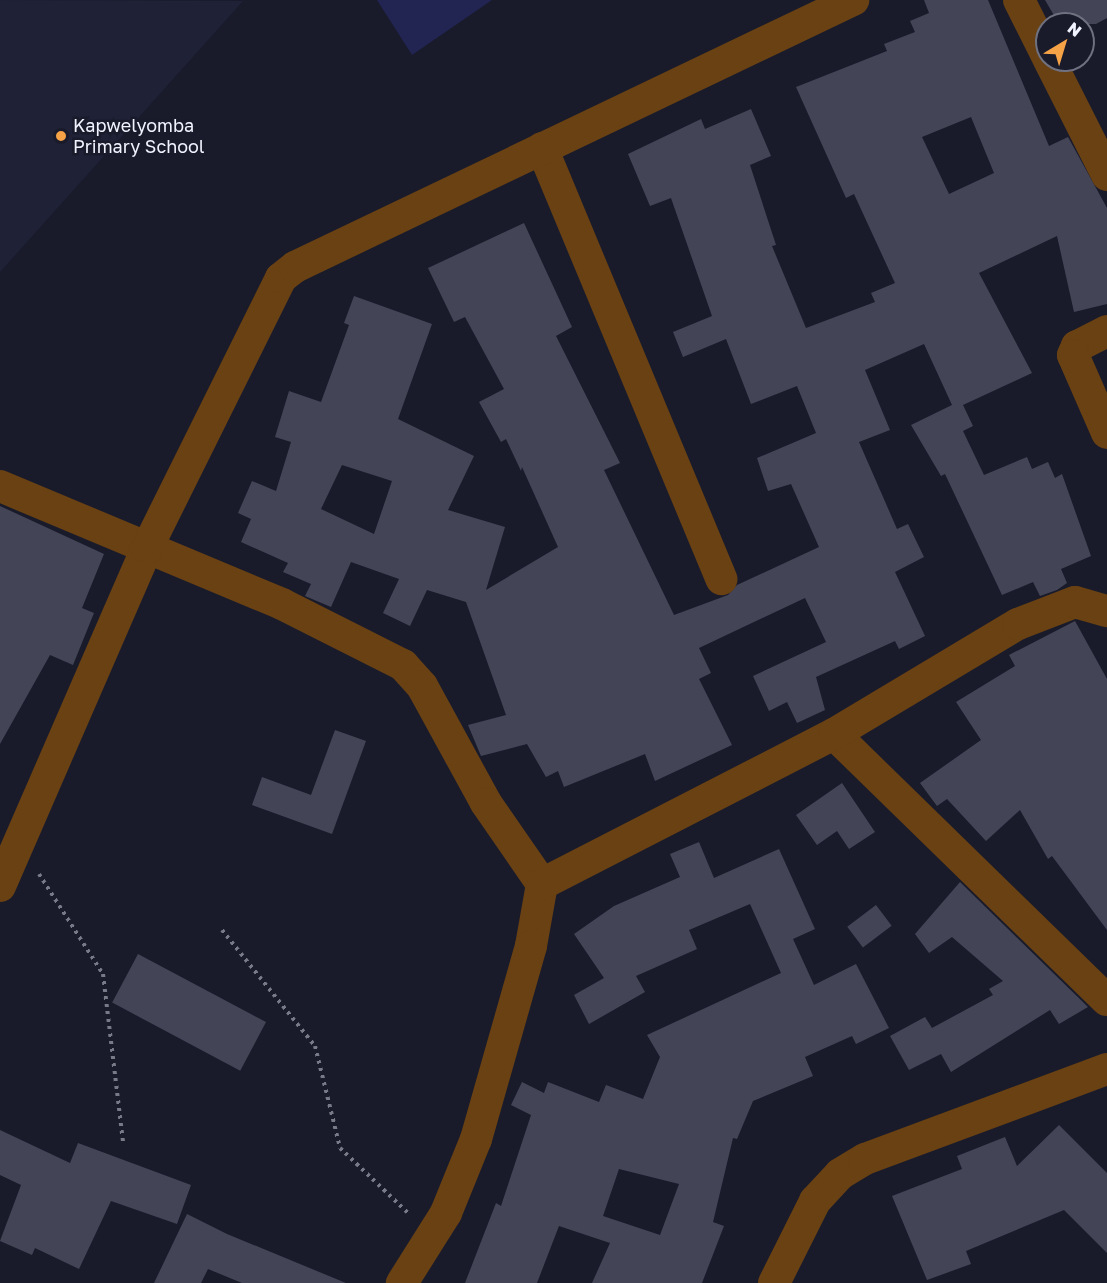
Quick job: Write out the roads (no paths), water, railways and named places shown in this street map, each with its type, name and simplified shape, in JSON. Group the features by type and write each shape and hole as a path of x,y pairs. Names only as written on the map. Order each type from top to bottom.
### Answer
{"street":[{"path":"0,886 147,548 281,278 542,148 853,0"},
{"path":"1019,0 1035,32"},
{"path":"1055,72 1107,175"},
{"path":"542,148 721,579"},
{"path":"1107,331 1077,346 1074,355 1107,433"},
{"path":"0,486 282,604 403,665 422,686 486,803 542,884 495,1083 446,1213 402,1283"},
{"path":"542,884 834,734 1018,624 1075,602 1107,611"},
{"path":"834,734 1107,1000"},
{"path":"774,1283 815,1201 840,1174 865,1159 1107,1069"}],"place":[{"name":"Kapwelyomba Primary School","path":"61,136"}]}
